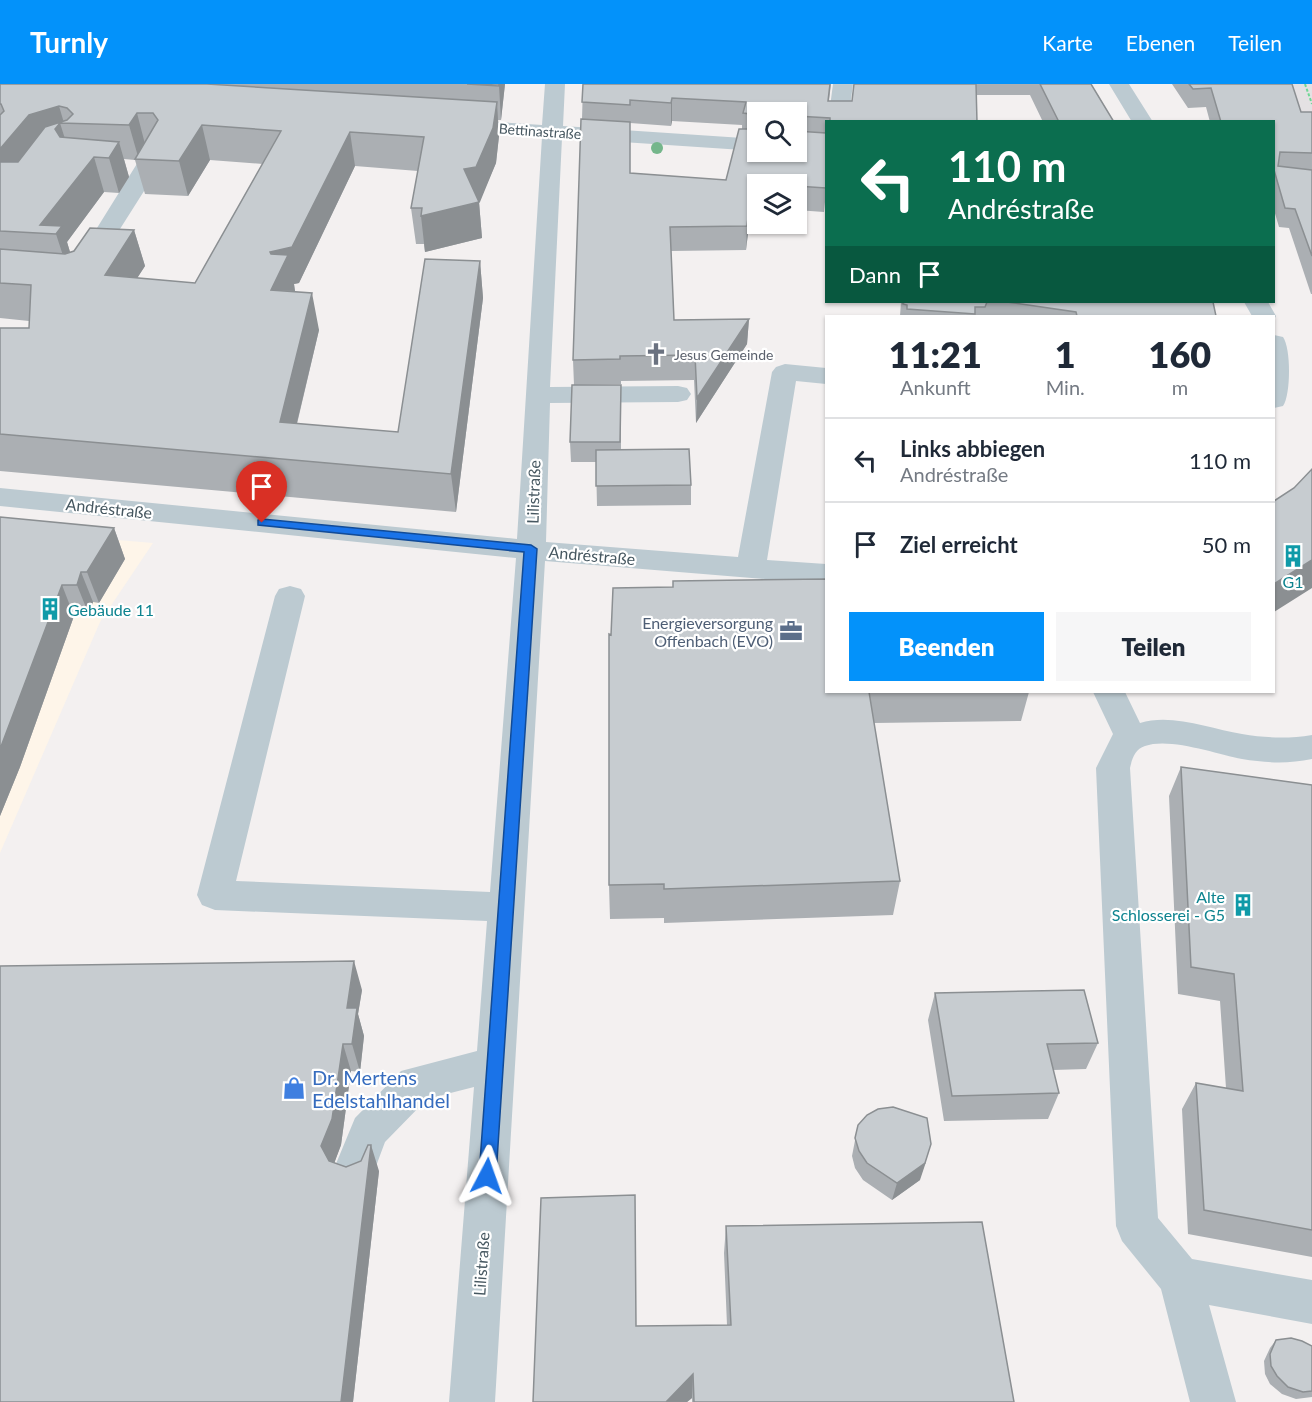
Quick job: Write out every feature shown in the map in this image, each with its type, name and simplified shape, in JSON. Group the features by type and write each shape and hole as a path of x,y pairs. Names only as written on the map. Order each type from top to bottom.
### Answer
{"street":[{"name":"Lilistraße","path":"472,1402 531,549 537,395 555,84"},
{"path":"838,120 843,84"},
{"path":"1119,84 1142,120"},
{"name":"Bettinastraße","path":"438,124 747,144"},
{"path":"76,281 150,162 124,168"},
{"path":"1275,358 1275,388"},
{"path":"751,568 785,372 825,376"},
{"path":"537,395 678,394"},
{"name":"Andréstraße","path":"0,497 531,549 825,574"},
{"path":"290,596 216,895 506,908"},
{"path":"1109,693 1131,737"},
{"path":"1213,1402 1180,1278 1137,1226 1113,768 1118,752 1131,737 1149,733 1170,734 1275,751 1312,747"},
{"path":"354,1171 369,1131 415,1084 495,1064"},
{"path":"1180,1278 1312,1302"}],"path":[{"path":"1305,84 1312,104"}],"shaded area":[{"path":"1281,84 1312,84 1312,168"},
{"path":"0,530 153,543 100,622 0,853"}],"building":[{"path":"0,84 207,84 497,102 493,128 476,167 464,169 479,202 421,216 422,208 411,208 424,137 350,132 292,247 270,252 271,254 288,255 271,290 312,293 280,422 398,432 425,259 480,261 451,474 0,434 0,328 29,328 31,285 0,283 0,249 65,254 74,251 90,228 134,230 105,275 195,283 281,131 202,125 179,161 135,159 158,120 153,113 137,113 129,125 60,123 55,129 60,137 119,142 109,158 94,157 40,225 62,226 56,234 0,231 0,162 18,162 45,127 67,120 73,114 67,108 59,106 29,115 0,149 0,115 4,111 0,104"},
{"path":"467,84 499,84 499,86"},
{"path":"583,84 830,84 828,101 852,101 854,84 976,84 977,120 830,120 830,118 807,117 807,102 747,102 747,114 743,113 746,102 672,98 671,103 630,100 630,105 582,102"},
{"path":"1040,84 1091,84 1113,120 1058,120"},
{"path":"1189,84 1292,84 1301,112 1312,112 1312,153 1280,152 1278,166 1312,170 1312,256 1295,209 1285,208 1275,173 1275,120 1220,120 1211,88 1193,89"},
{"path":"581,119 630,122 630,173 726,180 739,129 747,129 747,162 807,162 807,132 825,133 825,188 807,187 807,174 747,174 747,226 670,227 674,320 749,319 697,398 695,355 620,356 620,359 573,360"},
{"path":"987,303 985,307 975,307 975,314 907,309 907,305 903,304"},
{"path":"1014,303 1213,303 1216,315 1077,315 1076,312"},
{"path":"572,385 621,385 620,442 570,442"},
{"path":"689,449 691,485 596,486 596,450"},
{"name":"G1","path":"1312,469 1312,560 1275,583 1275,500 1294,488"},
{"path":"0,517 114,528 87,572 81,572 77,585 62,585 0,749"},
{"path":"825,579 825,693 869,693 900,881 664,889 664,884 609,885 609,634 611,635 613,588 673,587 673,581"},
{"name":"Alte Schlosserei - G5","path":"1181,767 1312,785 1312,1230 1204,1210 1196,1083 1243,1091 1234,974 1191,967"},
{"path":"354,961 347,1008 357,1008 352,1044 343,1044 332,1119 321,1146 329,1161 346,1167 361,1161 368,1145 371,1145 341,1402 0,1402 0,966"},
{"path":"1084,990 1098,1043 1047,1044 1059,1093 952,1096 935,993"},
{"path":"893,1107 927,1118 931,1144 925,1163 897,1183 867,1163 859,1151 855,1138 858,1125 867,1115 878,1109"},
{"path":"635,1195 636,1326 731,1325 726,1226 982,1222 1014,1402 694,1402 693,1374 666,1402 533,1402 541,1198"},
{"path":"1291,1338 1312,1346 1312,1391 1303,1392 1288,1387 1271,1366 1270,1354 1276,1340"}],"place":[{"name":"Jesus Gemeinde","path":"656,354"},
{"name":"G1","path":"1293,556"},
{"name":"Gebäude 11","path":"50,609"},
{"name":"Energieversorgung Offenbach (EVO)","path":"791,631"},
{"name":"Alte Schlosserei - G5","path":"1243,905"},
{"name":"Dr. Mertens Edelstahlhandel","path":"294,1088"}],"route":[{"path":"262,523 531,549 487,1176"}]}
